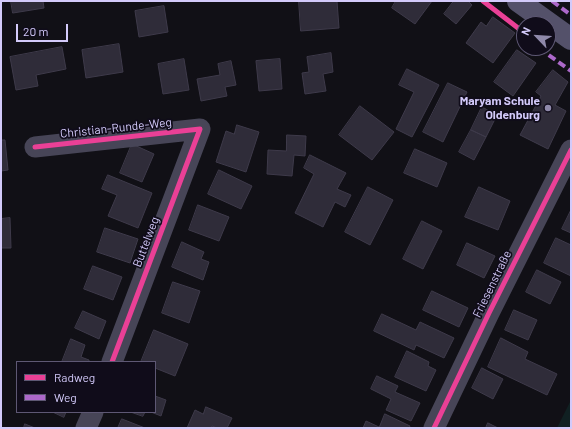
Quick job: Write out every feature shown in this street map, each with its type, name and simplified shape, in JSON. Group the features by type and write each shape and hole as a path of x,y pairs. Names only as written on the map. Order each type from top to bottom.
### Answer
{"street":[{"path":"518,1 571,39"},
{"name":"Christian-Runde-Weg","path":"35,147 200,129"},
{"name":"Buttelweg","path":"112,361 200,129"},
{"name":"Friesenstraße","path":"434,428 503,284 571,150"},
{"path":"86,428 93,413"}],"shaded area":[{"path":"571,400 571,428 557,428"}],"building":[{"path":"11,1 43,1 44,8 13,13"},
{"path":"299,1 337,1 339,28 301,31"},
{"path":"396,1 432,1 415,24 392,8"},
{"path":"454,1 468,1 472,5 456,24 444,14"},
{"path":"164,6 168,32 139,37 135,11"},
{"path":"493,17 515,33 493,63 466,43 481,22 486,26"},
{"path":"119,44 123,72 86,78 82,50"},
{"path":"62,47 66,69 36,75 38,86 16,90 10,57"},
{"path":"516,51 516,56 526,56 536,63 513,96 494,82"},
{"path":"331,53 333,72 323,74 326,91 305,94 302,73 309,72 307,57"},
{"path":"184,59 189,90 163,94 158,64"},
{"path":"280,59 282,89 259,91 256,61"},
{"path":"231,61 236,85 225,87 227,96 201,101 197,79 220,75 218,64"},
{"path":"407,69 439,85 412,137 396,129 414,92 399,85"},
{"name":"Maryam Schule Oldenburg","path":"553,70 568,82 555,105 566,111 548,149 520,135 541,96 536,92"},
{"path":"448,83 467,92 443,142 423,132"},
{"path":"360,106 394,132 372,160 339,135"},
{"path":"482,107 497,115 486,137 471,130"},
{"path":"237,125 259,132 246,172 216,162 226,131 234,134"},
{"path":"471,130 486,137 474,160 459,152"},
{"path":"287,135 306,136 305,156 294,155 292,176 267,174 268,150 286,151"},
{"path":"1,140 5,140 8,170 1,171"},
{"path":"132,144 154,154 142,182 120,173"},
{"path":"415,149 447,163 437,187 404,173"},
{"path":"310,155 346,173 337,189 351,195 345,207 335,202 323,227 295,213 314,174 304,168"},
{"path":"219,170 252,186 241,209 208,194"},
{"path":"108,175 152,193 138,228 108,216 117,195 102,189"},
{"path":"368,187 393,200 370,245 345,232"},
{"path":"479,187 510,201 498,230 465,217"},
{"path":"198,205 229,217 219,241 189,230"},
{"path":"571,210 571,233 562,229"},
{"path":"10,218 11,248 1,248 1,219"},
{"path":"422,221 442,231 423,269 403,259"},
{"path":"105,228 138,239 130,263 97,252"},
{"path":"556,238 571,245 571,276 544,263"},
{"path":"182,242 204,252 201,259 209,262 203,280 172,267"},
{"path":"467,243 495,256 484,278 457,265"},
{"path":"93,266 122,277 113,300 84,289"},
{"path":"537,270 561,282 550,304 526,292"},
{"path":"173,282 200,291 189,323 162,313"},
{"path":"432,291 468,308 459,327 423,310"},
{"path":"514,310 537,320 528,340 505,330"},
{"path":"83,311 106,321 99,339 75,328"},
{"path":"382,314 416,330 420,322 454,338 444,358 416,345 414,350 374,331"},
{"path":"154,330 188,344 175,376 156,368 156,361 141,361"},
{"path":"501,338 528,352 525,359 557,374 547,395 488,367"},
{"path":"71,339 85,345 81,357 89,361 62,361"},
{"path":"407,351 429,362 428,366 436,370 426,391 395,377"},
{"path":"482,368 503,379 493,399 472,388"},
{"path":"377,376 398,386 395,392 420,403 411,421 386,410 391,399 371,389"},
{"path":"156,396 166,400 161,416 154,413 156,413"},
{"path":"206,407 232,418 227,428 217,428 212,426 211,428 187,428 195,410 203,414"},
{"path":"55,413 66,413 64,417"},
{"path":"134,413 144,413 143,416"},
{"path":"385,414 410,426 409,428 363,428 366,421 379,427"},
{"path":"122,419 145,428 118,428"},
{"path":"488,423 498,428 486,428"},
{"path":"25,424 35,428 24,428"}],"marked path":[{"path":"552,1 571,15"},
{"path":"550,56 571,71"}],"cycle path":[{"path":"483,1 516,26"},
{"path":"35,147 200,129 112,361"},
{"path":"434,428 489,313 571,150"}],"place":[{"name":"Maryam Schule Oldenburg","path":"548,108"}]}
